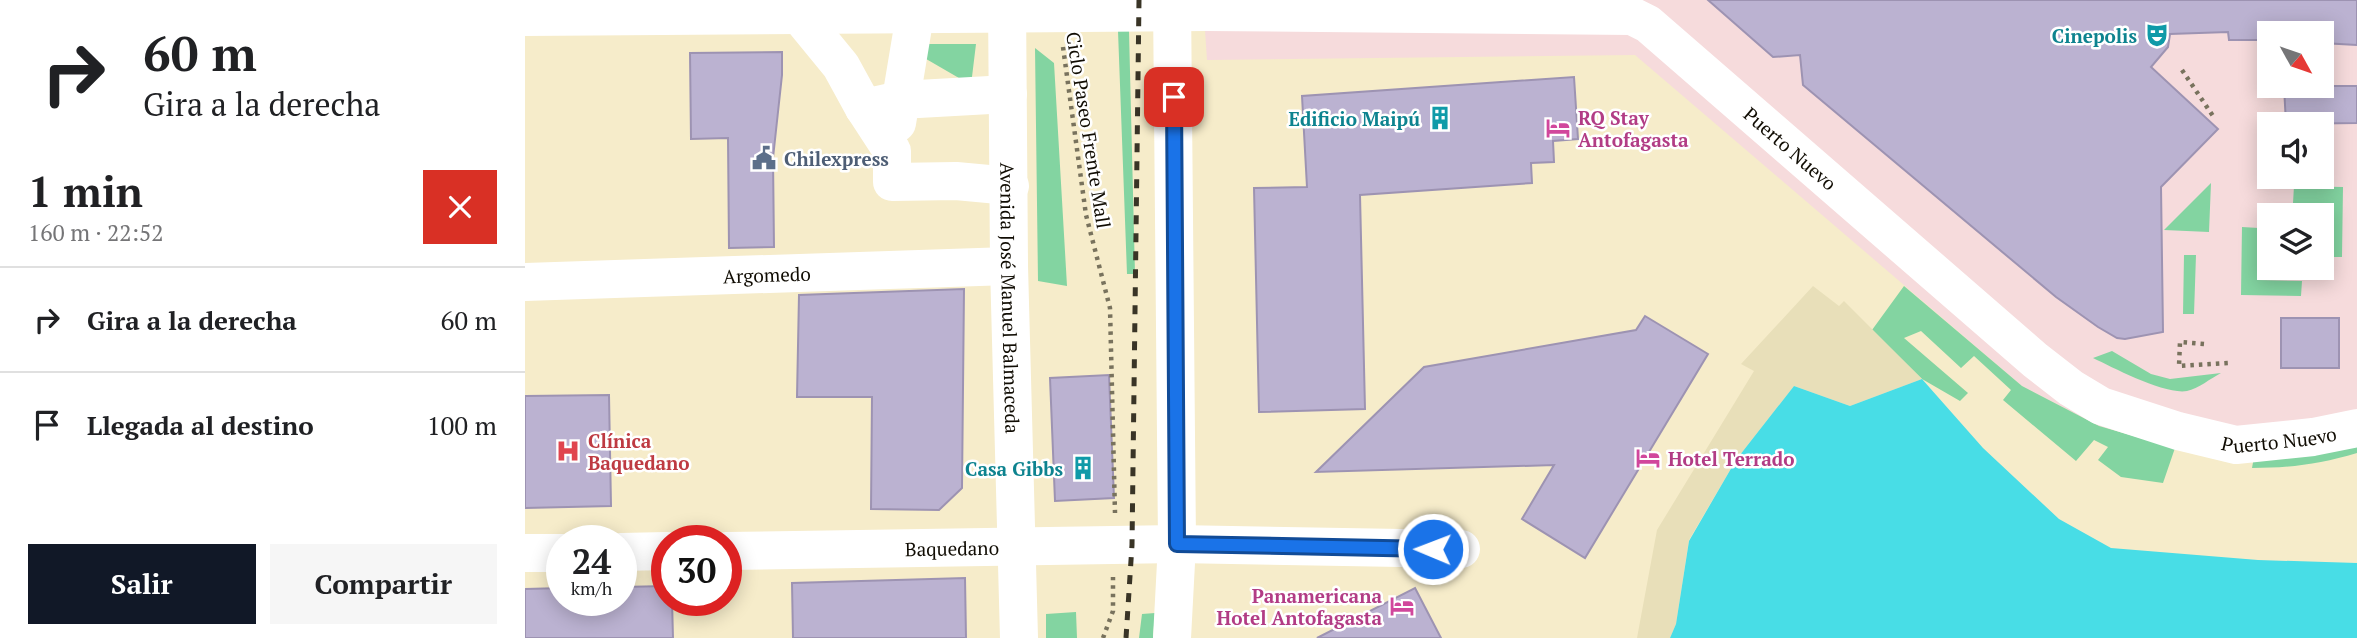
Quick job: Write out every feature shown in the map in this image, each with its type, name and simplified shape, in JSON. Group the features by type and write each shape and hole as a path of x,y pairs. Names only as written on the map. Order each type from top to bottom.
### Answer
{"main road":[{"name":"Puerto Nuevo","path":"525,17 915,15 1007,7 1059,14 1172,7 1632,16 1648,24 2035,360 2071,388 2101,406 2178,431 2236,445 2313,437 2357,428"},
{"name":"Avenida José Manuel Balmaceda","path":"1007,7 1009,266 1019,638"},
{"path":"1172,7 1177,544 1172,638"},
{"path":"915,15 882,104 892,150 892,182 956,181 1010,186"},
{"path":"800,16 841,66 882,104 1008,94"},
{"name":"Argomedo","path":"525,282 1009,266"},
{"name":"Baquedano","path":"742,551 1177,544 1461,549"},
{"path":"525,553 546,553"}],"path":[{"name":"Ciclo Paseo Frente Mall","path":"1059,14 1058,34 1063,45 1086,215 1110,308 1114,545 1112,611 1103,638"},
{"path":"2182,70 2213,116"},
{"path":"2204,344 2181,342 2179,366 2229,363"}],"shaded area":[{"path":"1203,0 2357,0 2357,446 2175,448 2099,426 2022,386 1635,55 1207,60"}],"green space":[{"path":"1118,31 1129,31 1135,274 1127,274"},
{"path":"925,44 976,44 971,85 921,56"},
{"path":"1035,48 1054,63 1067,286 1038,281"},
{"path":"2211,183 2209,232 2164,230"},
{"path":"2343,187 2342,257 2334,257 2334,203 2293,203 2294,189"},
{"path":"2242,227 2257,228 2257,280 2302,281 2301,296 2241,295"},
{"path":"2184,255 2196,255 2194,314 2183,314"},
{"path":"1904,286 2022,386 2099,426 2175,448 2163,483 2121,477 2098,460 2108,447 2094,440 2076,461 2003,400 2011,390 1974,356 1961,368 1921,331 1904,338 1968,393 1960,401 1922,379 1872,330"},
{"path":"2112,351 2151,374 2170,379 2221,373 2191,390 2166,389 2093,358"},
{"path":"2357,446 2357,453 2330,460 2252,468 2254,457"},
{"path":"1076,612 1077,638 1046,638 1046,614"},
{"path":"1155,613 1153,638 1139,638 1142,614"}],"sand":[{"path":"1813,286 1839,306 1844,301 1922,379 1850,406 1794,386 1736,460 1689,540 1676,624 1670,638 1637,638 1657,530 1754,371 1741,364"}],"water":[{"path":"1922,379 1983,448 2059,519 2111,548 2258,560 2357,563 2357,638 1670,638 1676,624 1689,541 1736,460 1794,386 1850,406"}],"building":[{"path":"1708,0 2357,0 2357,45 2335,44 2335,21 2257,21 2257,40 2229,40 2228,32 2170,34 2168,47 2151,67 2218,129 2161,187 2163,332 2125,339 2117,338 2098,327 2056,297 1803,85 1800,55 1773,57"},
{"path":"782,52 773,158 774,247 729,248 728,138 691,139 690,53"},
{"path":"1574,77 1578,139 1553,141 1554,162 1531,163 1532,183 1360,195 1365,409 1259,412 1254,188 1307,187 1302,96"},
{"path":"2335,86 2357,86 2357,123 2334,123 2334,112 2285,112 2285,98 2335,98"},
{"path":"964,289 962,488 939,510 871,509 872,397 797,397 799,295"},
{"path":"1645,316 1708,354 1585,558 1522,519 1554,465 1316,472 1424,367 1636,330"},
{"path":"2281,318 2339,318 2339,368 2281,368"},
{"name":"Casa Gibbs","path":"1109,375 1114,498 1055,501 1050,378"},
{"name":"Clínica Baquedano","path":"609,395 611,506 525,508 525,396"},
{"path":"965,578 966,638 793,638 792,583"},
{"path":"651,586 651,616 672,616 673,638 525,638 525,589 546,588 546,616 637,616 637,587"},
{"name":"Panamericana Hotel Antofagasta","path":"1415,588 1441,638 1317,638"}],"railway":[{"path":"1126,638 1132,545 1139,0"}],"place":[{"name":"Cinepolis","path":"2157,35"},
{"name":"Edificio Maipú","path":"1440,118"},
{"name":"RQ Stay Antofagasta","path":"1558,128"},
{"name":"Chilexpress","path":"764,158"},
{"name":"Clínica Baquedano","path":"568,451"},
{"name":"Hotel Terrado","path":"1648,458"},
{"name":"Casa Gibbs","path":"1083,468"},
{"name":"Panamericana Hotel Antofagasta","path":"1402,606"}],"route":[{"path":"1174,97 1177,544 1433,549"}]}
